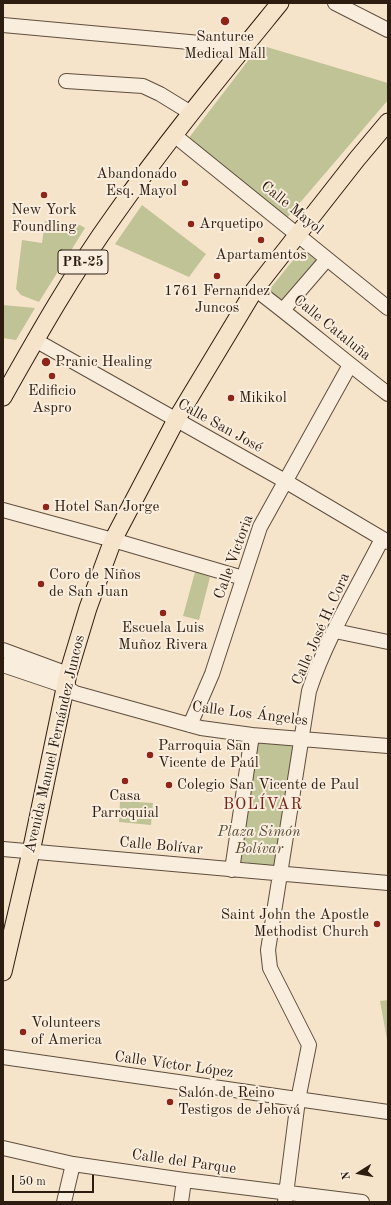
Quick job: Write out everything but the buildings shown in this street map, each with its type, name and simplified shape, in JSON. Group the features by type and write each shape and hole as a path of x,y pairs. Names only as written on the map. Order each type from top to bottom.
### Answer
{"main road":[{"name":"PR-25","path":"3,397 64,292 113,216 191,113 280,3"},
{"name":"Avenida Manuel Fernández Juncos","path":"3,972 31,852 66,680 88,608 114,540 176,420 255,288 356,159 388,122"}],"street":[{"path":"335,3 388,30"},
{"path":"3,25 244,47"},
{"path":"66,81 142,86 160,94 191,113"},
{"name":"Calle Mayol","path":"174,135 388,308"},
{"path":"283,310 327,259"},
{"name":"Calle Cataluña","path":"255,288 388,394"},
{"name":"Calle San José","path":"35,340 285,481 385,541"},
{"name":"Calle Victoria","path":"190,725 212,674 260,527 350,365"},
{"path":"3,510 114,540 243,578"},
{"name":"Calle José H. Cora","path":"286,1198 298,1100 309,1045 270,968 268,951 279,874 309,691 335,631 385,541"},
{"path":"335,631 388,642"},
{"path":"3,650 66,680"},
{"path":"3,665 66,680"},
{"name":"Calle Los Ángeles","path":"66,680 75,693 190,725 252,734 388,746"},
{"path":"232,870 252,734"},
{"name":"Calle Bolívar","path":"3,848 31,852 388,883"},
{"name":"Calle Víctor López","path":"3,1057 388,1112"},
{"name":"Calle del Parque","path":"3,1148 72,1164 184,1180 286,1198 353,1201"},
{"path":"64,1202 72,1164"},
{"path":"181,1202 184,1180"}],"green space":[{"path":"260,45 388,83 388,100 286,219 188,139"},
{"path":"142,205 206,254 189,277 115,244"},
{"path":"45,221 80,225 85,228 39,302 21,295 16,289 22,240 42,243"},
{"path":"302,249 317,261 283,301 269,290"},
{"path":"3,305 35,308 16,340 3,338"},
{"path":"195,572 210,577 199,620 183,616"},
{"name":"Plaza Simón Bolívar","path":"256,741 293,745 274,867 237,861"},
{"path":"120,801 153,803 151,825 119,822"},
{"path":"388,1000 388,1040 387,1040 380,1001"}],"place":[{"name":"Santurce Medical Mall","path":"225,21"},
{"name":"Abandonado Esq. Mayol","path":"185,183"},
{"name":"New York Foundling","path":"44,195"},
{"name":"Arquetipo","path":"191,224"},
{"name":"Apartamentos","path":"261,240"},
{"name":"1761 Fernandez Juncos","path":"217,276"},
{"name":"Pranic Healing","path":"46,362"},
{"name":"Edificio Aspro","path":"52,376"},
{"name":"Mikikol","path":"231,398"},
{"name":"Hotel San Jorge","path":"46,507"},
{"name":"Coro de Niños de San Juan","path":"41,584"},
{"name":"Escuela Luis Muñoz Rivera","path":"163,613"},
{"name":"Parroquia San Vicente de Paúl","path":"150,755"},
{"name":"Casa Parroquial","path":"125,781"},
{"name":"Colegio San Vicente de Paul","path":"169,785"},
{"name":"Saint John the Apostle Methodist Church","path":"377,924"},
{"name":"Volunteers of America","path":"23,1032"},
{"name":"Salón de Reino Testigos de Jehová","path":"170,1102"}],"district":[{"name":"BOLÍVAR","path":"263,805"}]}
